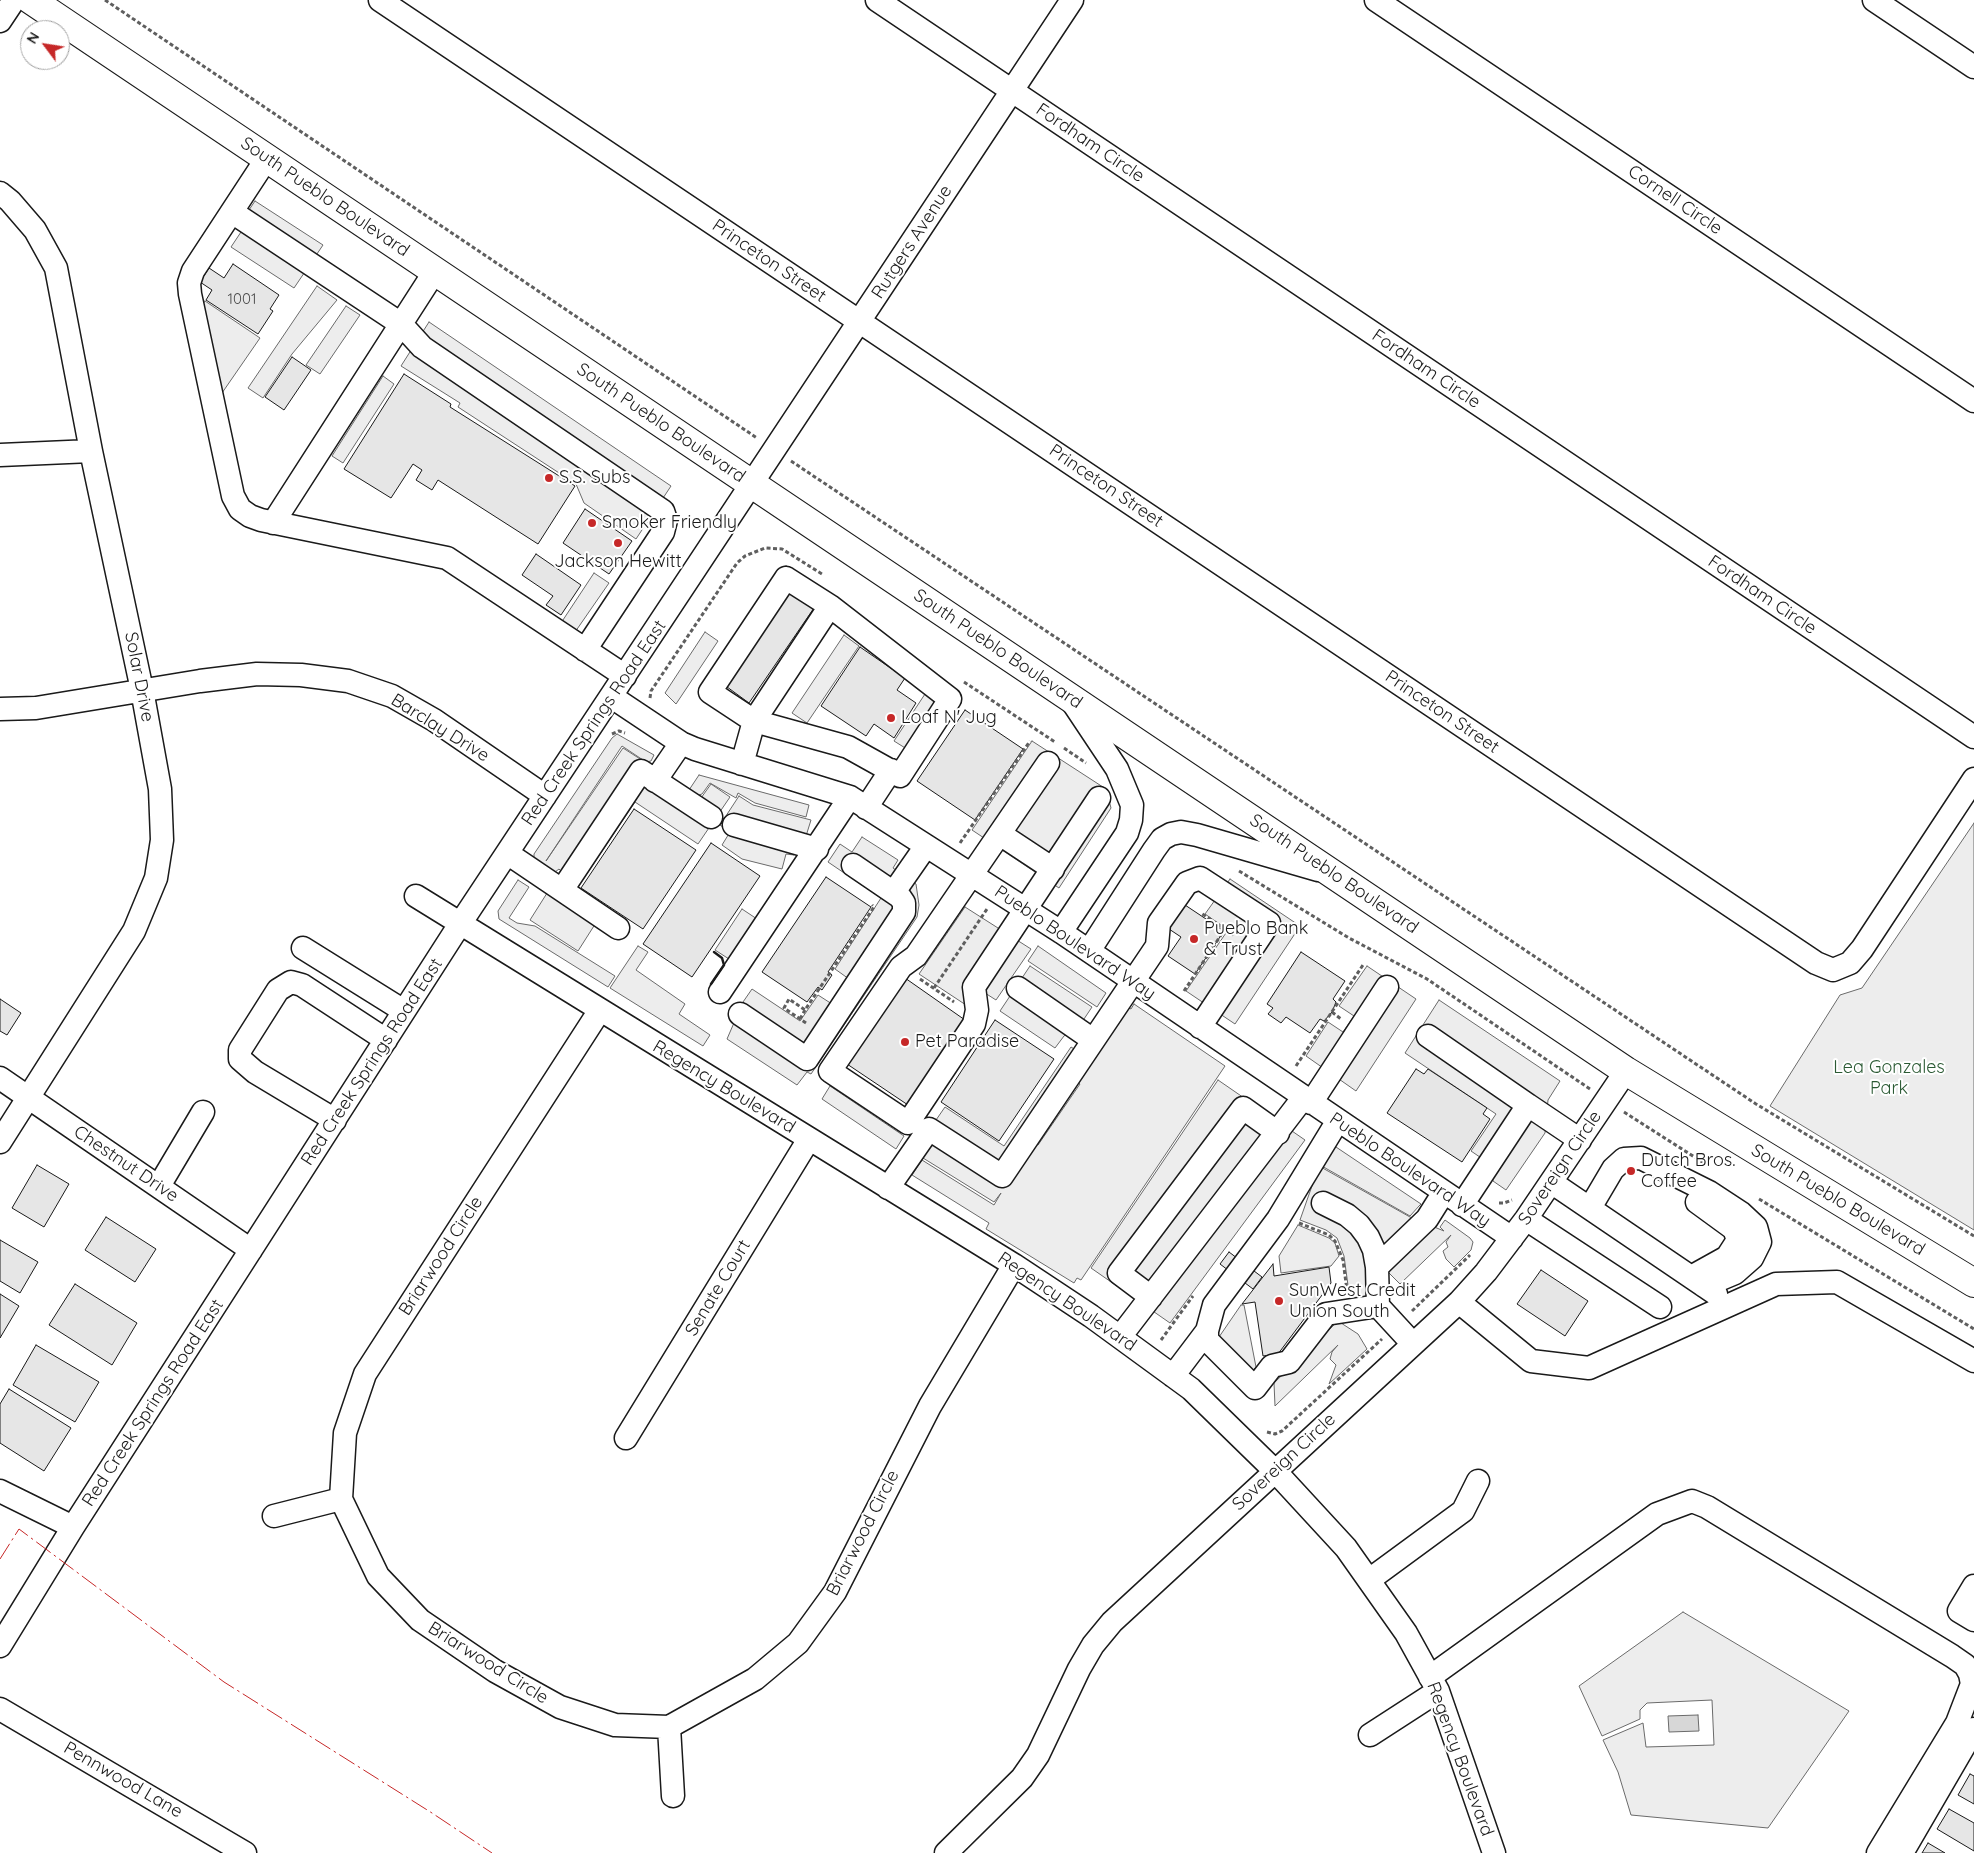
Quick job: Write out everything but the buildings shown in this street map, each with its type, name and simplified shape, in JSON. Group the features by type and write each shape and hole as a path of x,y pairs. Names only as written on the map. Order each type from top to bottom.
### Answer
{"main road":[{"name":"South Pueblo Boulevard","path":"31,0 1626,1071 1974,1282"}],"street":[{"path":"0,21 14,0"},
{"name":"Princeton Street","path":"380,0 1816,963 1833,970 1850,964 1862,949 1974,779"},
{"name":"Fordham Circle","path":"877,0 1974,737"},
{"name":"Rutgers Avenue","path":"753,484 1072,0"},
{"name":"Cornell Circle","path":"1376,0 1974,401"},
{"path":"1874,0 1974,67"},
{"path":"268,158 193,271 189,283 233,496 240,509 250,516 273,522 447,558 625,676"},
{"name":"Solar Drive","path":"0,193 10,201 35,230 56,268 91,451 142,690 160,789 162,840 156,878 134,931 0,1142"},
{"path":"232,212 401,324 422,347 663,511 666,520 663,532 585,650"},
{"path":"273,522 435,271"},
{"path":"0,455 91,451"},
{"name":"Red Creek Springs Road East","path":"0,1646 73,1527 460,924 753,484"},
{"path":"786,578 830,606 950,699 900,776 848,747 754,721 710,692 786,578"},
{"path":"742,764 754,721 830,606"},
{"name":"Barclay Drive","path":"0,709 36,708 142,690 257,674 301,675 348,681 392,696 434,720 545,796"},
{"path":"1061,932 1127,833 1131,820 1132,805 1117,769 1069,696"},
{"name":"Pueblo Boulevard Way","path":"612,697 681,743 858,803 926,846 977,867 1026,910 1512,1238"},
{"path":"655,780 681,743"},
{"path":"1048,763 916,956 901,967 830,1071 908,1123 974,1024 977,1017 974,987 1099,798"},
{"path":"720,992 817,849 858,803 891,770"},
{"path":"562,890 641,771 711,817"},
{"path":"734,825 817,849"},
{"path":"1089,951 1154,850 1162,839 1170,834 1181,832 1198,835 1334,874"},
{"path":"1000,834 1052,869"},
{"path":"894,892 926,846"},
{"path":"507,853 618,928"},
{"path":"740,1014 807,1059 901,919 904,903 894,892 852,865"},
{"path":"888,1188 929,1128 1002,1176 1157,946 1159,923 1186,884 1194,879 1205,879 1270,923 1200,1027"},
{"name":"Regency Boulevard","path":"416,896 1014,1265 1127,1328 1180,1368 1191,1389 1275,1471 1346,1548 1406,1634 1434,1684 1494,1853"},
{"path":"302,948 404,1011"},
{"path":"335,1120 255,1072 240,1059 240,1050 278,990 290,982 302,985 386,1040"},
{"path":"1127,1328 1278,1133 1307,1101 1387,987"},
{"path":"1018,988 1093,1040"},
{"name":"Briarwood Circle","path":"600,1010 365,1374 345,1433 341,1499 378,1576 420,1620 495,1671 560,1707 615,1725 669,1727 755,1679 798,1643 835,1592 930,1406 1014,1265"},
{"path":"1428,1036 1580,1140"},
{"name":"Sovereign Circle","path":"946,1853 1022,1778 1038,1755 1079,1669 1093,1645 1112,1622 1459,1302 1526,1219 1626,1071"},
{"name":"Chestnut Drive","path":"0,1078 251,1250"},
{"path":"1377,1267 1427,1219 1453,1198 1528,1105"},
{"path":"1151,1297 1119,1273 1243,1108 1278,1133"},
{"path":"159,1186 203,1112"},
{"path":"1338,1122 1282,1213 1214,1305 1207,1331 1207,1340 1214,1350 1255,1388 1272,1366 1288,1362 1326,1314 1378,1306"},
{"name":"Senate Court","path":"626,1438 809,1139"},
{"path":"1590,1208 1613,1170 1624,1159 1641,1158 1672,1174 1693,1199 1734,1229 1738,1240 1728,1256 1697,1281"},
{"path":"1551,1182 1729,1303"},
{"path":"1323,1203 1346,1215 1359,1225 1370,1243 1377,1267 1378,1306 1413,1344"},
{"path":"1526,1219 1660,1307"},
{"path":"1459,1302 1531,1361 1589,1368 1729,1303 1776,1284 1837,1282 1974,1361"},
{"path":"1180,1368 1207,1331"},
{"path":"1369,1580 1463,1511 1478,1481"},
{"path":"0,1491 73,1527"},
{"path":"274,1516 341,1499"},
{"path":"1370,1735 1658,1514 1692,1501 1707,1507 1952,1656 1965,1665 1970,1674 1972,1684 1958,1723 1878,1853"},
{"path":"1974,1586 1959,1610 1974,1620"},
{"name":"Pennwood Lane","path":"0,1709 216,1845 245,1853"},
{"path":"669,1727 673,1796"},
{"path":"1902,1853 1974,1729"}],"path":[{"path":"105,0 775,450 1756,1104 1974,1236"},
{"path":"651,702 650,691 737,563 745,556 765,548 782,549 827,577"},
{"path":"961,679 1094,768"},
{"path":"960,844 1030,742"},
{"path":"952,838 960,844 977,867"},
{"path":"800,1019 874,907 867,902"},
{"path":"934,988 987,909"},
{"path":"1183,993 1225,929 1201,913"},
{"path":"1294,1068 1363,965"},
{"path":"901,967 977,1017"},
{"path":"805,1010 789,1000 784,1008 823,1034"},
{"path":"1282,1213 1329,1235 1336,1241 1343,1260 1349,1311"},
{"path":"1265,1430 1275,1434 1282,1432 1474,1250"},
{"path":"1127,1328 1180,1368"}],"shaded area":[{"path":"255,201 323,245 294,288 231,247 241,232 247,213"},
{"path":"317,286 337,300 292,354 263,398 248,388"},
{"path":"205,301 260,338 222,393 199,310"},
{"path":"346,306 360,315 320,374 306,365"},
{"path":"429,322 671,486 636,539 584,503 576,484 458,407 460,403 401,366"},
{"path":"383,376 394,384 343,463 332,456"},
{"path":"594,573 609,583 573,635 559,626"},
{"path":"705,632 718,641 676,704 665,693"},
{"path":"844,635 859,646 807,723 792,713"},
{"path":"925,694 940,704 910,751 894,741"},
{"path":"617,734 654,755 651,761 646,762 622,746 546,861 623,748 701,798 711,784 730,797 698,844 635,802 578,887 606,907 578,951 530,920 561,871 559,869 555,872 534,859 534,854 612,738"},
{"path":"1032,741 1106,789 1111,808 1059,888 972,830"},
{"path":"699,775 809,805 806,817 755,803 738,793 736,798 710,783 702,794 699,795 689,790"},
{"path":"739,796 753,805 811,820 806,836 794,855 786,854 782,869 742,859 722,845 730,832 720,825"},
{"name":"Lea Gonzales Park","path":"1974,823 1974,1230 1770,1106 1840,995 1862,988"},
{"path":"862,837 898,860 893,868 916,884 919,905 917,917 811,1074 807,1072 797,1085 727,1039 743,1002 752,989 800,1021 818,995 832,1004 849,979 835,969 881,898 828,862 840,844 852,852"},
{"path":"1230,879 1300,926 1235,1024 1186,991 1228,930 1205,914"},
{"path":"518,880 529,887 509,918 517,923 535,926 615,976 608,987 499,919 498,911"},
{"path":"965,907 1031,949 996,1000 985,993 966,1005 919,974"},
{"path":"742,909 757,919 729,959 715,950"},
{"path":"638,946 648,952 636,970 685,1004 679,1014 710,1035 703,1046 610,988"},
{"path":"1038,946 1106,993 1097,1007 1028,961"},
{"path":"1030,966 1092,1007 1084,1019 1064,1036 1055,1048 1000,1011"},
{"path":"1367,966 1416,999 1356,1091 1306,1056 1328,1022 1343,1032 1354,1016 1339,1006"},
{"path":"1439,1000 1560,1081 1548,1100 1545,1133 1506,1190 1493,1181 1490,1164 1471,1151 1496,1114 1405,1053"},
{"path":"1134,1004 1225,1066 1081,1280 1077,1278 1074,1283 986,1229 989,1223 912,1175 922,1160 994,1205 1001,1193 994,1202 923,1158 931,1145 936,1120 945,1107 1004,1146 1071,1047 1090,1059 1127,1007 1131,1009","holes":["1076,1081 1080,1084 1038,1145 1034,1143"]},
{"path":"1218,1080 1305,1140 1170,1323 1091,1268"},
{"path":"830,1086 904,1136 896,1149 822,1099"},
{"path":"1333,1145 1421,1204 1410,1216 1320,1165"},
{"path":"1319,1166 1410,1217 1444,1231 1440,1227 1445,1220 1470,1238 1473,1242 1471,1250 1454,1267 1446,1259 1443,1251 1448,1247 1446,1242 1451,1235 1400,1284 1388,1272 1386,1274 1388,1294 1350,1300 1344,1256 1337,1238 1326,1230 1300,1220"},
{"path":"1298,1225 1329,1238 1335,1243 1339,1256 1331,1266 1281,1273 1279,1256"},
{"path":"1241,1305 1244,1305 1256,1367 1253,1370 1219,1337"},
{"path":"1336,1323 1341,1323 1358,1334 1367,1349 1329,1384 1336,1365 1330,1359 1332,1352 1338,1345 1275,1406 1274,1383"},
{"path":"1683,1612 1849,1711 1768,1828 1631,1815 1618,1772 1603,1740 1643,1723 1646,1747 1714,1745 1712,1700 1647,1703 1640,1710 1640,1719 1602,1736 1579,1686"},
{"path":"1698,1715 1699,1731 1669,1732 1668,1716"}],"wall":[{"path":"711,984 724,965 722,958 714,952"}],"power":[{"path":"0,1559 19,1529 224,1682 492,1853"}],"place":[{"name":"S.S. Subs","path":"549,478"},
{"name":"Smoker Friendly","path":"592,523"},
{"name":"Jackson Hewitt","path":"618,543"},
{"name":"Loaf N' Jug","path":"891,718"},
{"name":"Pueblo Bank & Trust","path":"1194,939"},
{"name":"Pet Paradise","path":"905,1042"},
{"name":"Dutch Bros. Coffee","path":"1631,1171"},
{"name":"SunWest Credit Union South","path":"1279,1301"}]}
